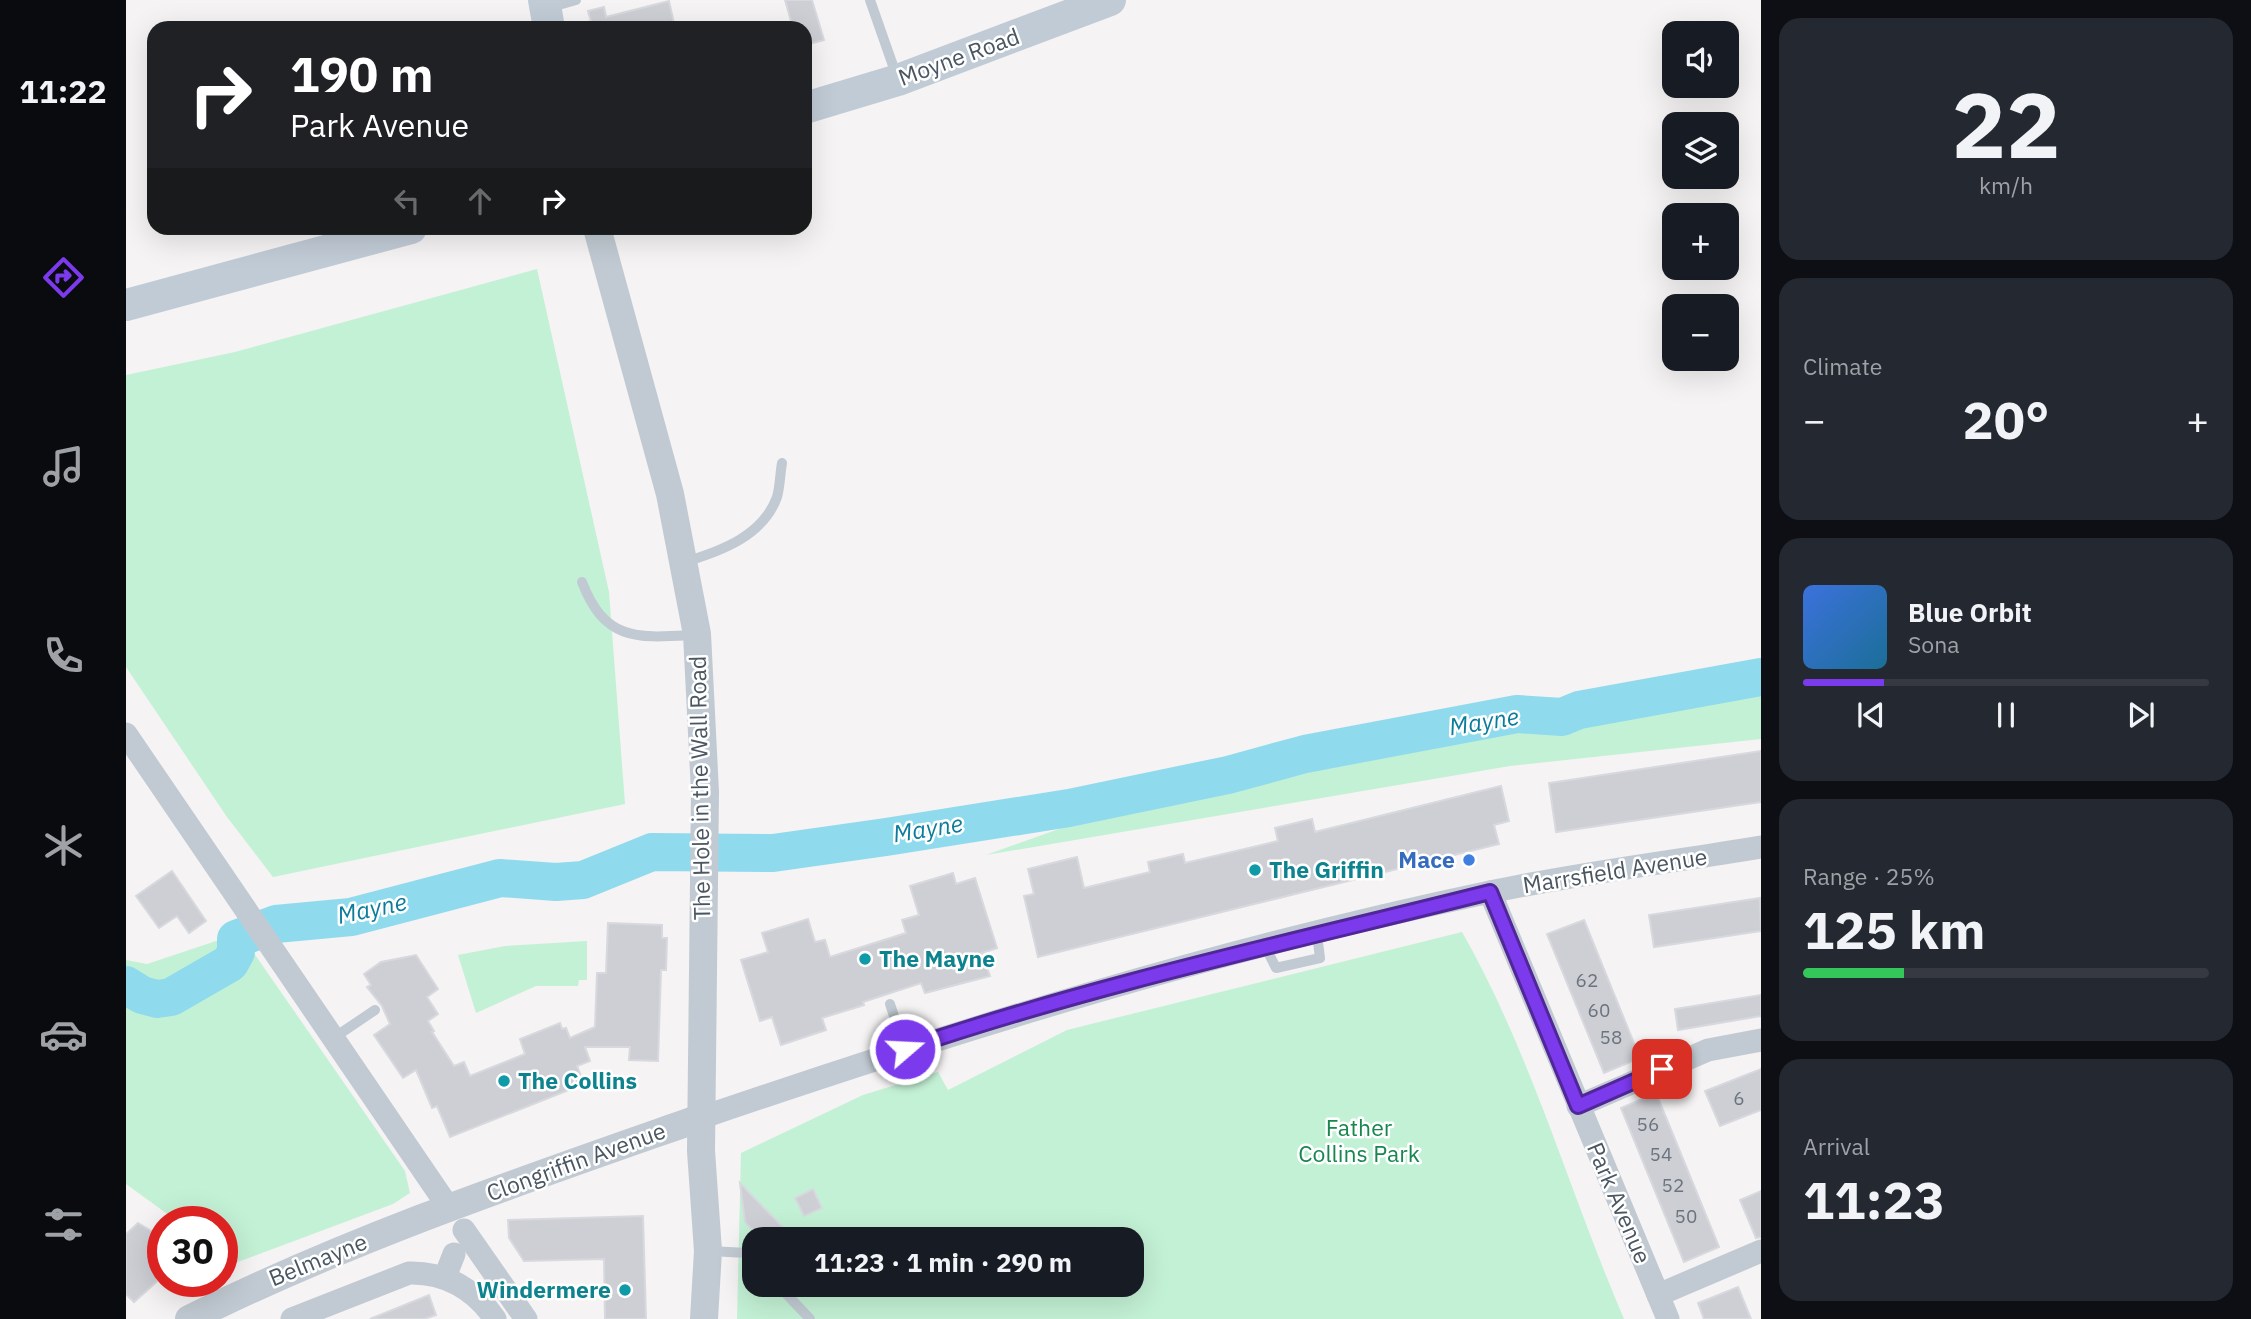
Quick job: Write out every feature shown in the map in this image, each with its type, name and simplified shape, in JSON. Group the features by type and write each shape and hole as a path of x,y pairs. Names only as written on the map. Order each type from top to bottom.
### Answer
{"main road":[{"name":"Moyne Road","path":"812,106 898,80 1110,0"},
{"path":"126,305 385,235"}],"street":[{"name":"The Hole in the Wall Road","path":"599,235 670,494 697,634 705,792 701,1151 708,1251 704,1319"},
{"path":"129,745 526,1319"},
{"name":"Marrsfield Avenue","path":"703,1117 1006,1017 1265,946 1490,892 1761,847"},
{"name":"Park Avenue","path":"1490,892 1668,1319"},
{"path":"1578,1106 1709,1051 1761,1040"},
{"name":"Clongriffin Avenue","path":"456,1219 703,1117"},
{"name":"Belmayne","path":"189,1319 278,1275 456,1219"},
{"path":"1658,1295 1761,1251"},
{"path":"445,1277 454,1254"},
{"path":"292,1319 409,1273 428,1272 445,1277 478,1296 495,1319"}],"lane":[{"path":"546,12 576,0"},
{"path":"870,0 898,80"},
{"path":"685,562 720,551 756,529 777,498 782,464"},
{"path":"582,582 591,604 614,630 641,638 697,634"},
{"path":"890,1004 905,1049"},
{"path":"332,1039 375,1010"},
{"path":"708,1251 742,1253"},
{"path":"789,1297 810,1319"}],"green space":[{"path":"537,269 609,592 625,804 273,877 227,817 126,667 126,375 235,352"},
{"path":"1761,678 1761,739 1510,766 986,855 1087,819 1478,725"},
{"name":"Father Collins Park","path":"1462,932 1509,1026 1624,1319 737,1319 741,1153 863,1095 938,1072 948,1090 1067,1030"},
{"path":"240,933 405,1171 410,1193 393,1204 238,1262 238,1206 156,1206 126,1184 126,960 147,964"},
{"path":"587,941 587,980 579,980 578,986 536,986 476,1013 458,955 505,946"}],"building":[{"path":"785,0 812,0 824,40 812,43 812,21 791,21"},
{"path":"669,1 673,21 591,21 588,11 604,7 606,17"},
{"path":"1761,751 1761,802 1556,832 1549,783"},
{"name":"The Griffin","path":"1501,786 1509,821 1494,825 1499,844 1038,957 1024,896 1034,894 1028,869 1077,857 1084,888 1150,872 1148,862 1183,854 1185,863 1278,841 1275,828 1312,819 1315,832"},
{"path":"172,871 206,921 189,933 177,916 159,928 136,896"},
{"name":"The Mayne","path":"953,873 956,884 975,878 997,948 982,953 990,976 925,993 921,983 863,1002 864,1005 822,1018 826,1030 781,1045 772,1017 760,1021 741,960 768,952 762,933 808,919 815,942 825,940 830,957 906,933 902,920 919,915 910,886"},
{"path":"1760,898 1761,931 1654,947 1649,915"},
{"path":"1584,920 1640,1058 1604,1073 1547,934"},
{"path":"608,923 662,925 662,938 667,938 666,970 661,970 658,1061 629,1060 630,1047 585,1047 590,1061 577,1066 584,1084 450,1137 437,1106 432,1108 416,1070 403,1078 374,1035 390,1024 382,1006 367,987 371,985 364,974 381,962 416,955 438,989 427,997 438,1014 428,1021 434,1031 432,1032 454,1066 464,1062 470,1076 525,1054 520,1039 560,1023 562,1029 566,1028 570,1038 595,1027 597,973 606,973"},
{"path":"1761,995 1761,1016 1678,1030 1675,1009"},
{"path":"1761,1069 1761,1110 1720,1126 1705,1091"},
{"path":"1656,1093 1719,1247 1684,1262 1621,1108"},
{"path":"740,1183 782,1227 750,1227 745,1222"},
{"path":"813,1189 822,1208 804,1216 795,1198"},
{"path":"1761,1191 1761,1237 1756,1238 1740,1200"},
{"name":"Windermere","path":"643,1216 646,1319 605,1319 604,1259 524,1261 509,1238 508,1220"},
{"path":"138,1223 147,1228 147,1290 134,1302 126,1294 126,1234"},
{"path":"1738,1287 1751,1319 1704,1319 1698,1303"},
{"path":"429,1295 436,1315 424,1319 370,1319"}],"waterway":[{"name":"Mayne","path":"126,985 142,995 157,999 171,997 230,963 236,952 236,939 276,924 351,917 500,878 556,882 583,880 652,852 773,853 1069,808 1228,775 1305,754 1517,714 1562,717 1579,710 1761,677"}],"place":[{"name":"Mace","path":"1469,860"},
{"name":"The Griffin","path":"1255,870"},
{"name":"The Mayne","path":"865,959"},
{"name":"The Collins","path":"504,1081"},
{"name":"Windermere","path":"625,1290"}],"route":[{"path":"905,1049 1006,1017 1265,946 1490,892 1578,1106 1662,1069"}]}
